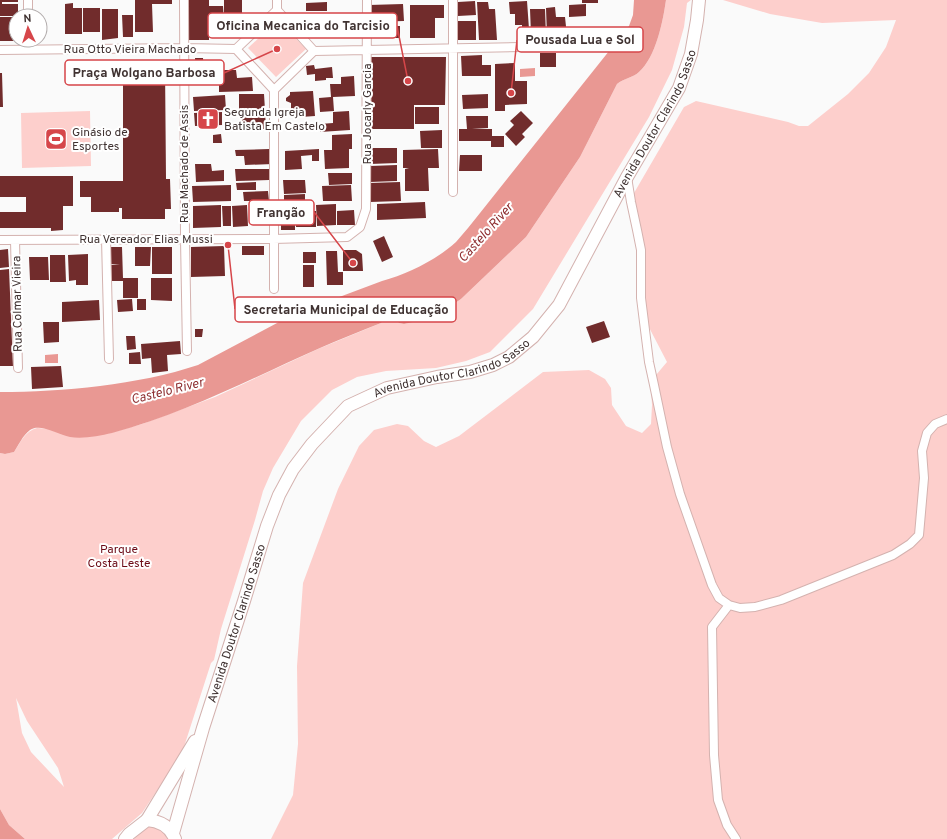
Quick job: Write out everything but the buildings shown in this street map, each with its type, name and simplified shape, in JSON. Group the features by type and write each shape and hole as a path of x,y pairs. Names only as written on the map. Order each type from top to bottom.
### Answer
{"main road":[{"name":"Avenida Doutor Clarindo Sasso","path":"174,836 203,728 267,526 279,495 293,469 312,444 348,406 387,388 437,377 470,372 493,365 509,357 533,337 559,304 627,177 679,88 691,54 700,0"},
{"name":"Avenida Doutor Clarindo Sasso","path":"125,839 147,820 203,728"},
{"name":"Avenida Doutor Clarindo Sasso","path":"147,820 162,823 174,836"}],"street":[{"name":"Rua Machado de Assis","path":"184,0 183,48 187,351"},
{"path":"277,0 277,10 314,51"},
{"name":"Rua Jocarly Garcia","path":"360,227 366,209 367,0"},
{"path":"453,0 453,192"},
{"path":"274,289 274,90 236,49 277,10"},
{"path":"274,90 314,51 570,46"},
{"name":"Rua Otto Vieira Machado","path":"0,50 183,48 236,49"},
{"path":"627,177 641,250 641,298 649,362 667,447 689,523 712,585 719,598 729,605 740,608 755,607 782,600 893,555 910,544 919,534 924,478 922,451 927,433 935,424 947,418"},
{"name":"Rua Vereador Elias Mussi","path":"0,240 273,239 347,237 360,227"},
{"path":"106,239 109,359"},
{"name":"Rua Colmar Vieira","path":"15,240 18,368"},
{"path":"729,605 712,627 714,755 718,800 727,825 736,839"}],"green space":[{"name":"Parque Costa Leste","path":"666,0 691,0 687,3 684,27 672,70 649,117 533,309 490,352 466,361 436,368 386,371 357,377 332,390 301,421 273,468 263,491 221,629 214,660 211,663 182,753 142,813 112,839 25,839 9,825 0,809 0,453 5,454 14,452 26,435 37,428 110,433 142,424 215,397 318,349 381,323 389,315 399,323 404,324 427,319 443,311 461,299 526,237 580,157 617,84 637,74 650,57 658,38","holes":["16,698 27,721 58,768 64,787 31,752 22,733"]},
{"path":"723,0 947,0 947,839 271,839 293,795 298,744 297,666 303,583 338,489 359,446 374,430 397,424 408,426 424,441 436,447 459,436 543,372 589,370 605,379 611,388 612,405 626,426 642,433 651,424 651,389 656,375 667,362 641,312 640,242 631,203 634,193 684,107 696,101 788,122 799,126 808,126 848,94 869,73 886,47 896,20 822,23 770,14"},
{"path":"278,20 306,49 276,77 248,48"},
{"name":"Ginásio de Esportes","path":"90,111 91,166 22,168 21,113"},
{"path":"152,826 162,828 171,839 134,839 142,830"}],"water":[{"name":"Castelo River","path":"634,0 666,0 661,28 650,57 637,74 617,84 580,157 526,237 461,299 443,311 427,319 404,324 399,323 388,315 381,323 166,416 112,433 80,438 65,436 44,429 34,428 25,435 14,452 5,454 0,453 0,392 49,391 100,386 151,378 198,365 294,314 402,274 421,266 440,255 456,242 465,232 629,26 633,15"},
{"path":"535,68 535,76 520,77 520,69"},
{"path":"58,354 58,363 45,363 45,355"},
{"path":"0,809 9,825 25,839 0,839"}],"place":[{"name":"Praça Wolgano Barbosa","path":"277,49"},
{"name":"Oficina Mecanica do Tarcisio","path":"408,81"},
{"name":"Pousada Lua e Sol","path":"511,93"},
{"name":"Segunda Igreja Batista Em Castelo","path":"208,119"},
{"name":"Ginásio de Esportes","path":"56,139"},
{"name":"Secretaria Municipal de Educação","path":"228,245"},
{"name":"Frangão","path":"353,263"}]}
